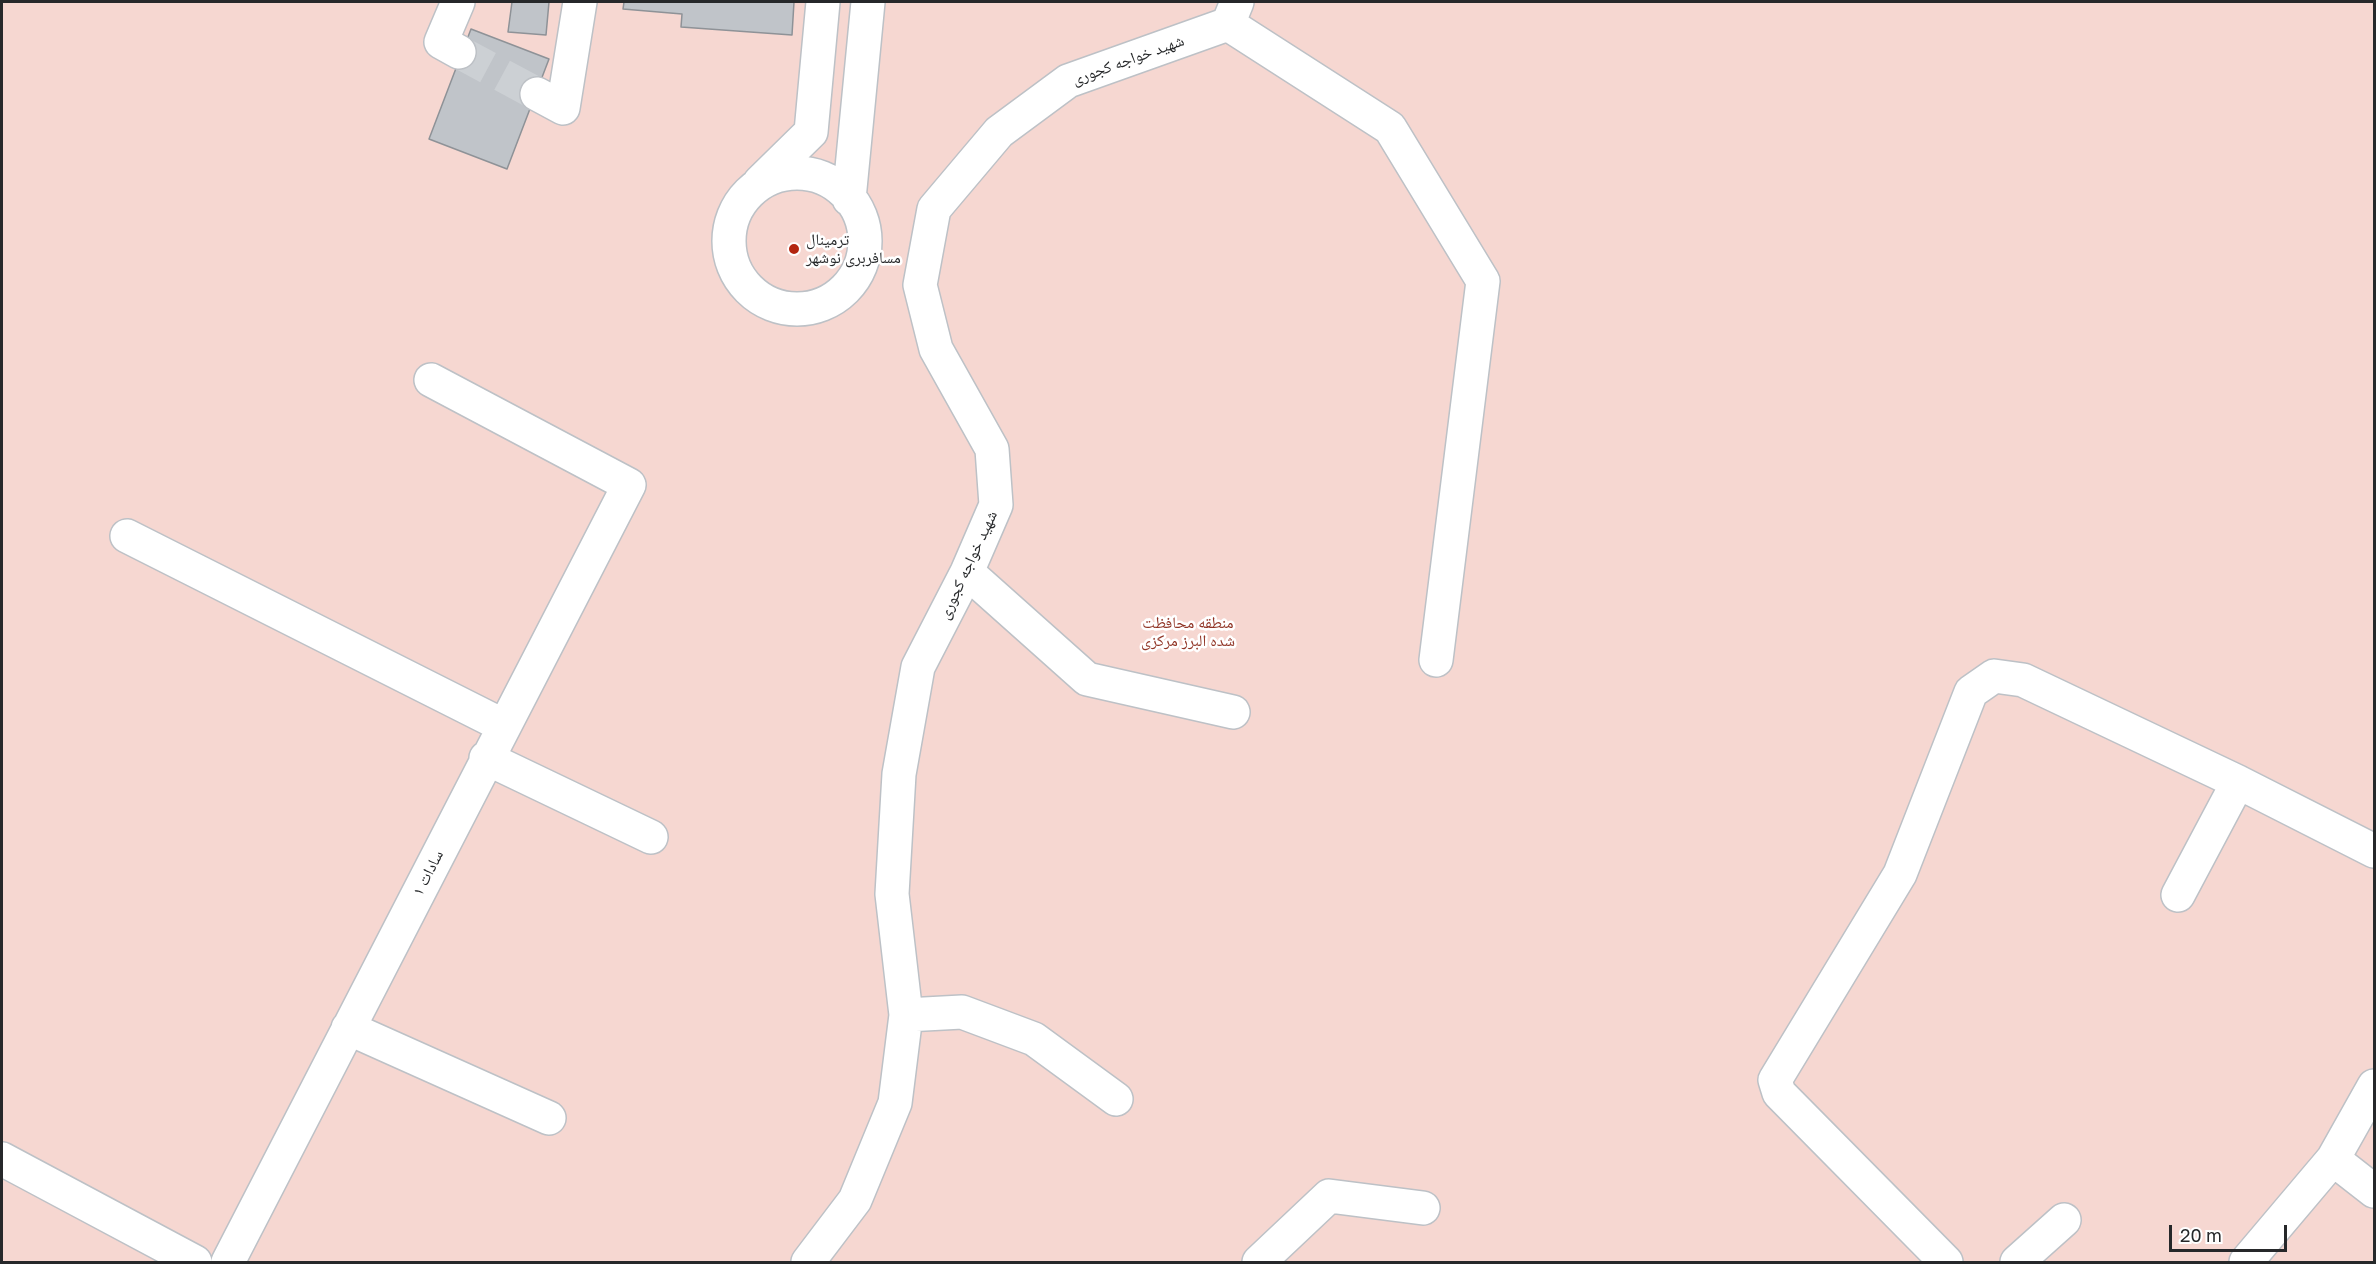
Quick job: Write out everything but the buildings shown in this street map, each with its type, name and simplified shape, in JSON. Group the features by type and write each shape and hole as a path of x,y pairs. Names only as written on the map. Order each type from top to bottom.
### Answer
{"street":[{"path":"458,2 441,42 459,52"},
{"path":"537,94 562,108 580,2"},
{"path":"755,187 775,176 798,173 821,177 840,189 849,199 855,206 864,227 865,250 858,272 844,290 825,303 803,309 781,308 761,299 744,285 733,267 728,246 730,224 739,204 755,187 810,132 823,2"},
{"path":"849,199 868,2"},
{"path":"1232,13 1390,128 1483,281 1436,660"},
{"name":"شهید خواجه کجوری","path":"808,1263 855,1200 895,1103 906,1015 892,894 899,774 918,667 967,572 996,505 992,449 936,349 920,285 934,209 999,132 1068,81 1232,13"},
{"name":"سادات ۱","path":"228,1263 629,484 431,380"},
{"path":"127,536 504,726"},
{"path":"967,572 1087,679 1233,712"},
{"path":"1946,1263 1779,1094 1775,1080 1900,874 1971,692 1994,676 2023,680 2238,782 2374,851"},
{"path":"486,758 651,837"},
{"path":"2178,895 2238,782"},
{"path":"906,1015 962,1012 1034,1039 1116,1099"},
{"path":"348,1028 549,1118"},
{"path":"2246,1263 2332,1159 2374,1086"},
{"path":"2,1159 195,1263"},
{"path":"2332,1159 2374,1191"},
{"path":"1259,1263 1329,1196 1423,1208"},
{"path":"2017,1263 2064,1220"}],"green space":[{"name":"منطقه محافظت شده البرز مرکزی","path":"2,2 2374,2 2374,1262 2,1262"}],"tunnel":[{"path":"459,52 537,94"}],"place":[{"name":"ترمینال مسافربری نوشهر","path":"794,249"}]}
